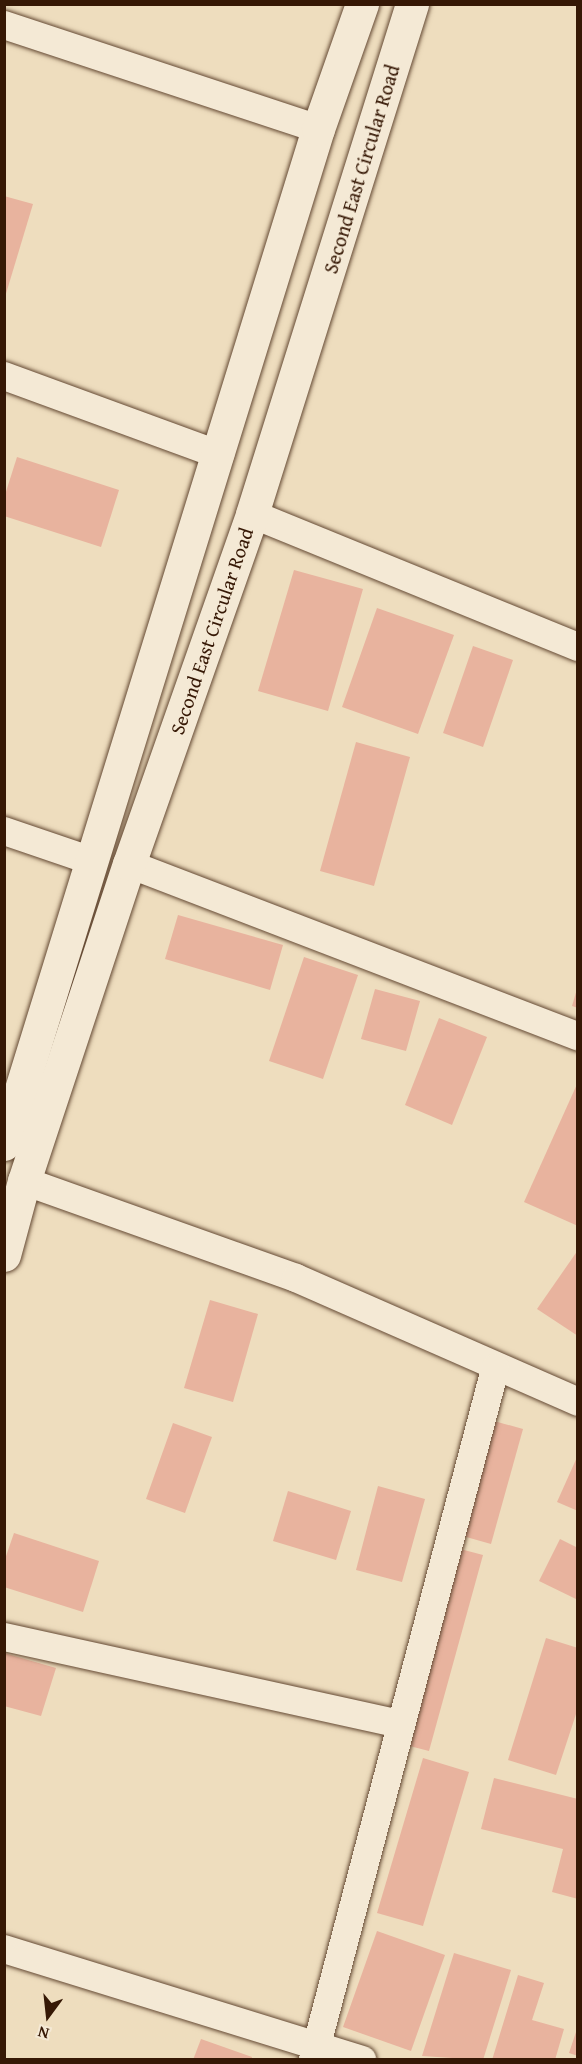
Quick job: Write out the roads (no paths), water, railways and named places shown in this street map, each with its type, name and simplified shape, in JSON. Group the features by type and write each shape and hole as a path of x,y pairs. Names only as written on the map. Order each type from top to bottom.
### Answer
{"main road":[{"path":"4,1144 220,455 318,129 362,4"},
{"name":"Second East Circular Road","path":"4,1255 24,1181 129,864 252,514 412,4"}],"street":[{"path":"4,25 318,129"},
{"path":"4,375 220,455"},
{"path":"252,514 578,647"},
{"path":"4,831 92,861"},
{"path":"129,864 578,1036"},
{"path":"24,1181 296,1278 495,1369 578,1402"},
{"path":"315,2053 495,1369"},
{"path":"4,1637 401,1724"},
{"path":"4,1949 315,2053 362,2060"}]}
